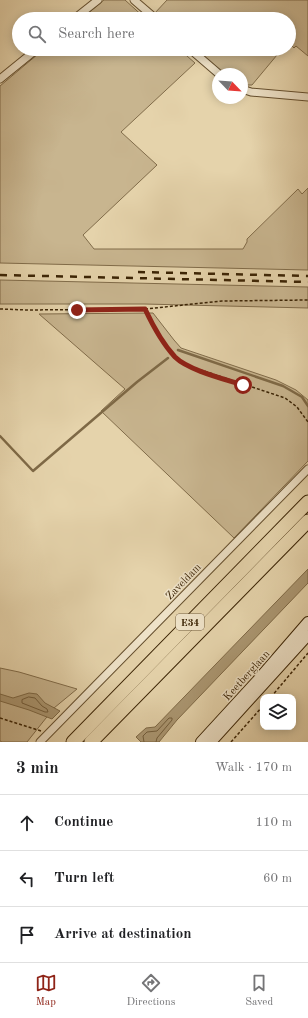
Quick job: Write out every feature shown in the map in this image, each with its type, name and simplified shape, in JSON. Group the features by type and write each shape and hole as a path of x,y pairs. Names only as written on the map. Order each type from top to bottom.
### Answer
{"highway":[{"name":"E34","path":"73,742 308,502"},
{"name":"E34","path":"91,742 308,521"}],"main road":[{"name":"Keetberglaan","path":"201,742 257,681 308,622"},
{"name":"Keetberglaan","path":"211,742 308,634"}],"street":[{"path":"83,12 98,0"},
{"path":"134,0 148,12"},
{"path":"0,80 29,56"},
{"path":"198,56 212,68"},
{"path":"248,91 308,97"},
{"name":"Zaveldam","path":"40,742 308,469"}],"path":[{"path":"0,309 145,309 222,301 308,300"},
{"path":"145,309 156,331 175,357 188,366 285,398 297,407 308,422"},
{"path":"274,694 308,653"},
{"path":"232,742 260,709"},
{"path":"0,718 48,734"}],"shaded area":[{"path":"104,0 125,0 138,12 89,12"},
{"path":"167,0 308,0 308,56 296,46 296,12 156,12"},
{"path":"36,56 187,56 195,63 121,132 157,165 83,235 94,249 243,249 247,239 298,189 302,194 308,188 308,270 0,263 0,86"},
{"path":"202,56 276,56 252,85 248,85 248,68 216,68"},
{"path":"0,280 308,287 308,308 144,304 0,304"},
{"path":"153,313 181,348 276,380 296,390 308,400 308,461 234,538 101,411 125,389 39,314"},
{"path":"0,668 77,689 54,708 27,742 2,742 0,741"}],"water":[{"path":"308,569 308,583 177,720 159,742 141,742 136,737 146,728 155,727"},
{"path":"29,693 37,694 45,703 60,711 52,719 0,701 0,694 13,698"}],"waterway":[{"path":"178,350 283,386 302,397 308,406"},
{"path":"0,436 33,471 137,382 168,358"}],"railway":[{"path":"138,272 308,276"},
{"path":"0,275 308,282"}],"route":[{"path":"77,310 145,309 156,331 175,357 188,366 243,385"}]}
